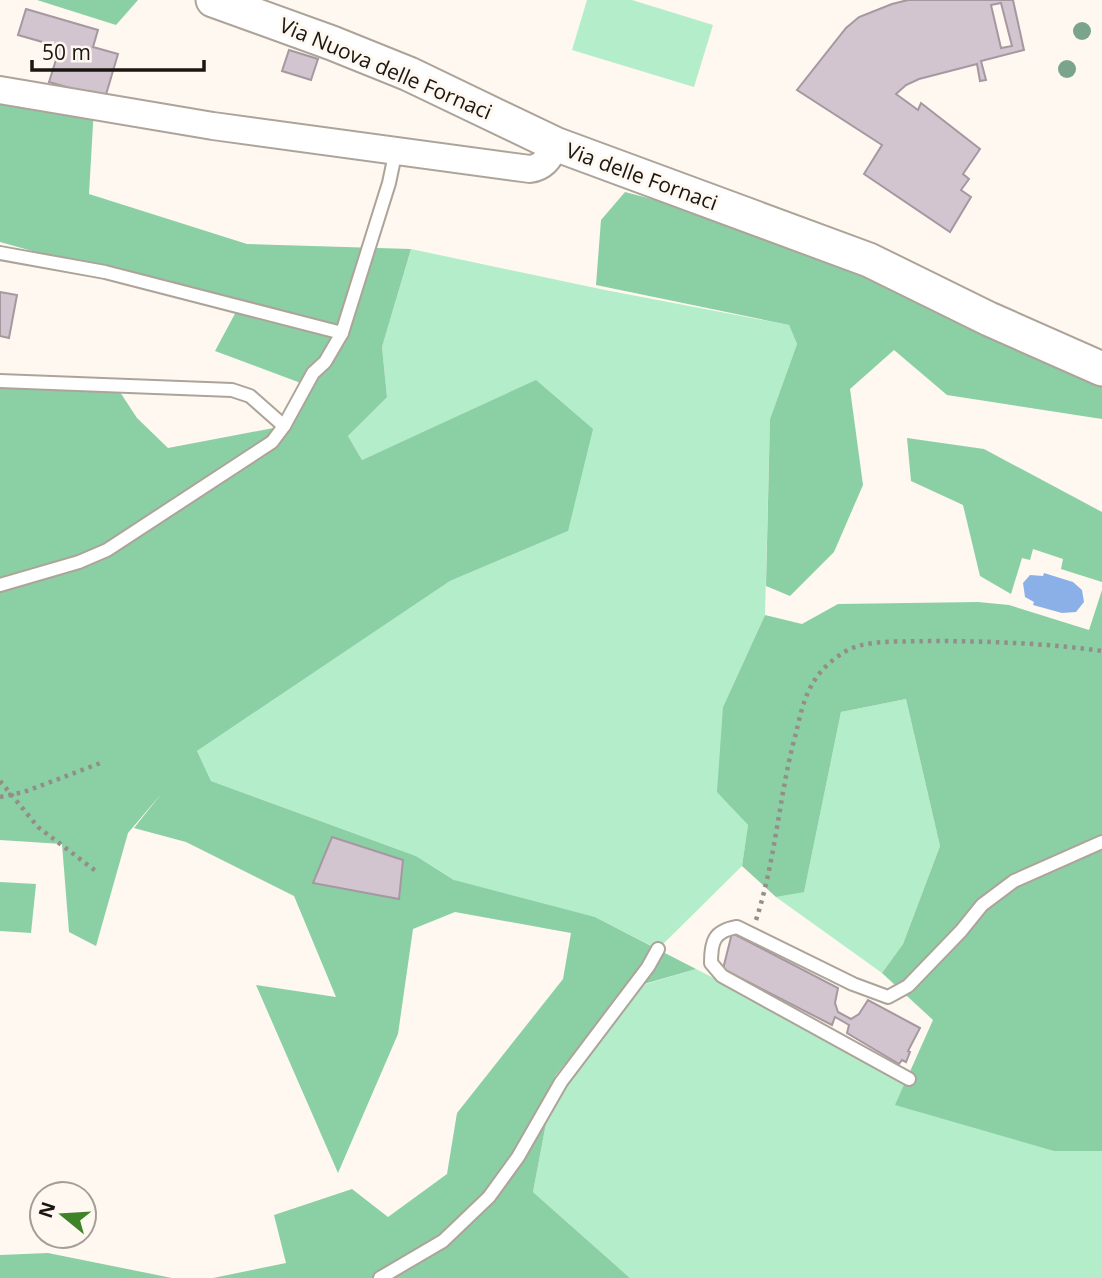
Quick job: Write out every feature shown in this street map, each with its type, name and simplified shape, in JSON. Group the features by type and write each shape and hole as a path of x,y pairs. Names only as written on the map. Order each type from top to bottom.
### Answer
{"street":[{"name":"Via Nuova delle Fornaci","path":"213,0 409,74 555,144"},
{"name":"Via delle Fornaci","path":"0,90 212,126 532,169 547,160 555,144 869,260 989,319 1102,369"}],"lane":[{"path":"0,585 79,562 107,550 272,442 284,426 306,384 335,349 342,334 389,183 396,150"},
{"path":"0,253 105,272 342,334"},
{"path":"0,381 232,390 250,396 284,426"},
{"path":"909,1079 716,971 711,963 714,939 723,929 737,927 853,984 888,997 908,986 982,905 1014,881 1102,842"},
{"path":"380,1278 443,1241 489,1197 518,1157 561,1082 648,967 658,949"}],"path":[{"path":"751,934 765,891 782,792 798,723 813,683 827,666 856,647 889,642 978,641 1052,644 1102,650"},
{"path":"0,797 103,762"},
{"path":"0,781 38,827 97,872"}],"green space":[{"path":"37,0 138,0 116,25"},
{"path":"587,0 632,0 713,25 694,87 572,50"},
{"path":"0,90 94,107 89,194 247,244 411,249 382,347 387,397 348,436 362,460 536,380 593,429 568,531 450,581 197,751 211,781 416,856 454,880 595,917 696,969 627,989 555,1076 533,1192 630,1278 213,1278 286,1263 274,1215 352,1189 388,1217 447,1174 457,1113 563,979 571,933 455,912 413,929 398,1034 338,1173 256,985 336,997 294,896 186,842 134,828 162,793 128,833 96,946 69,932 62,844 0,840 0,381 116,386 137,418 168,448 284,426 306,385 215,351 238,308 0,242"},
{"path":"625,192 785,234 1102,379 1102,419 947,395 894,350 850,389 863,485 834,552 790,596 766,586 770,419 797,344 789,325 596,285 601,220"},
{"path":"411,249 789,325 797,344 770,419 765,615 723,707 727,802 748,825 742,866 658,949 595,917 464,886 416,856 211,781 197,751 450,581 568,531 537,381 362,460 348,436 387,396 382,347"},
{"path":"907,438 984,449 1102,512 1102,582 1061,569 1063,559 1033,549 1030,560 1022,558 1011,594 980,576 963,505 911,481"},
{"path":"1102,590 1102,1151 1054,1151 895,1105 933,1020 882,973 903,944 940,846 906,699 841,712 804,892 776,897 742,866 748,825 717,792 723,707 765,615 802,624 838,604 978,602 1009,605 1089,630"},
{"path":"906,699 940,846 903,944 882,973 776,897 804,891 841,712"},
{"path":"0,882 36,884 31,933 0,931"},
{"path":"696,969 1054,1151 1102,1151 1102,1278 630,1278 533,1192 555,1076 633,988"},
{"path":"48,1253 172,1278 0,1278 0,1255"}],"water":[{"path":"1044,573 1073,582 1082,590 1084,602 1076,612 1062,613 1033,605 1034,602 1025,597 1023,583 1030,575 1043,576"}],"building":[{"path":"908,0 1013,0 1024,50 981,61 986,80 980,81 977,64 919,79 896,94 918,110 921,103 980,149 963,174 969,179 961,190 971,197 950,232 864,174 882,145 797,90 846,28 859,17","holes":["1001,3 1012,46 1001,48 991,5"]},
{"path":"26,9 98,30 93,47 118,54 105,98 49,82 60,47 18,35"},
{"path":"289,50 318,59 311,80 282,71"},
{"path":"0,292 17,295 9,338 0,336"},
{"path":"332,837 403,860 399,899 313,883"},
{"path":"732,933 838,988 835,1003 838,1012 851,1019 859,1014 868,1000 920,1028 908,1051 910,1052 906,1062 902,1060 899,1064 847,1033 849,1025 835,1017 832,1025 723,969"}]}
